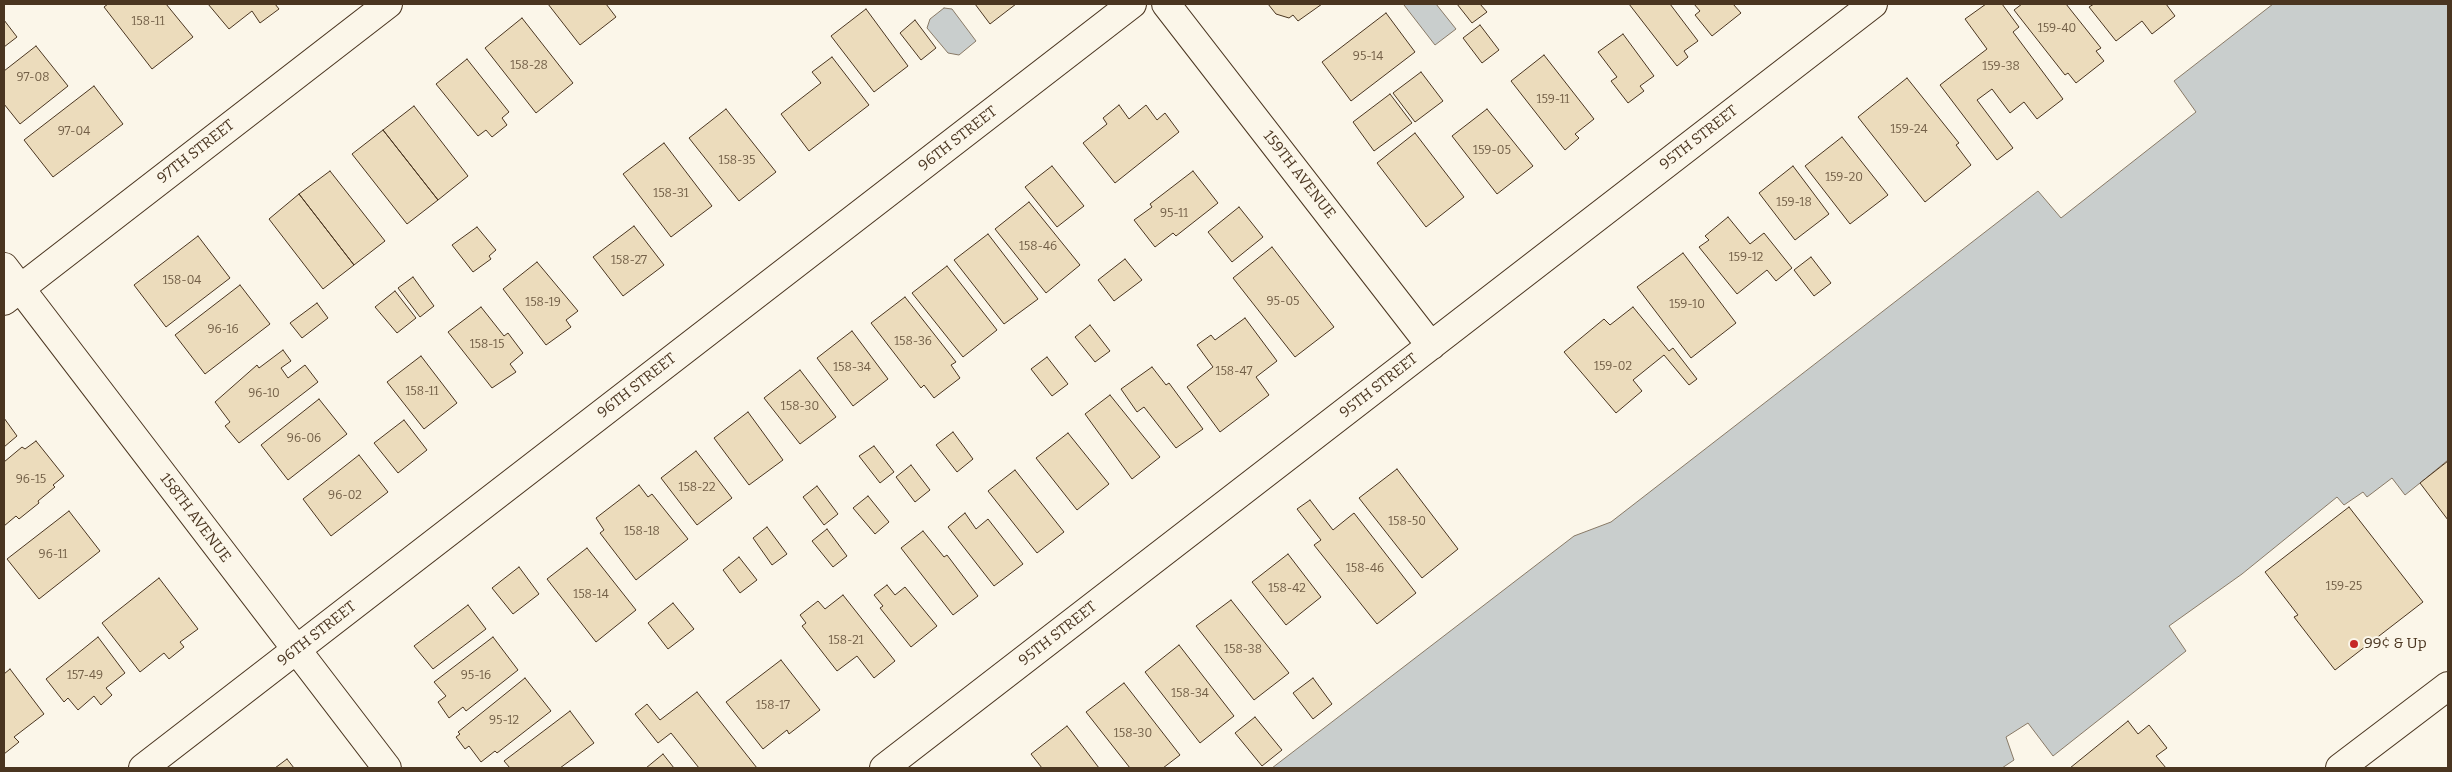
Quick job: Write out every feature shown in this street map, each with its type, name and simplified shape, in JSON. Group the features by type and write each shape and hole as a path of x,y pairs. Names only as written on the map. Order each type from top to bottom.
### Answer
{"street":[{"name":"97TH STREET","path":"12,295 388,4"},
{"name":"96TH STREET","path":"143,768 1132,4"},
{"name":"159TH AVENUE","path":"1166,4 1430,346"},
{"name":"95TH STREET","path":"884,768 1873,4"},
{"name":"158TH AVENUE","path":"4,267 12,295 296,650 387,768"},
{"path":"2340,768 2448,686"}],"shaded area":[{"path":"1436,4 1456,29 1435,45 1404,5"},
{"path":"2273,4 2448,4 2448,460 2405,495 2392,478 2367,497 2363,492 2344,505 2337,497 2242,574 2169,626 2186,651 2053,756 2028,723 2006,737 2014,760 2002,768 1272,768 1574,536 1611,522 2038,191 2061,218 2196,112 2174,81"},
{"path":"944,8 952,9 976,41 959,55 948,53 927,28 930,19"}],"building":[{"path":"108,4 166,4 193,37 152,69 104,7"},
{"path":"208,4 275,4 279,9 260,23 252,11 229,29"},
{"path":"548,4 606,4 616,17 580,45"},
{"path":"975,4 1016,4 990,24"},
{"path":"1268,4 1322,4 1298,21 1293,15 1289,18 1276,14"},
{"path":"1457,4 1480,4 1487,12 1472,23"},
{"path":"1629,4 1670,4 1698,41 1684,51 1688,57 1677,66"},
{"path":"1694,4 1733,4 1741,13 1712,36 1695,15 1700,11"},
{"path":"1986,4 2002,4 2019,27 2013,32 2063,99 2037,119 2024,102 2010,113 1992,89 1977,100 2013,148 1997,160 1940,85 1987,49 1965,19"},
{"path":"2022,4 2066,4 2101,48 2096,51 2104,61 2076,83 2068,73 2065,75 2014,10"},
{"path":"2094,4 2166,4 2175,16 2152,34 2142,21 2116,41 2089,7"},
{"path":"866,9 908,66 874,92 831,36"},
{"path":"1386,13 1415,52 1351,101 1322,62"},
{"path":"522,18 573,83 536,113 485,48"},
{"path":"4,20 17,37 4,47"},
{"path":"915,20 936,48 921,60 900,33"},
{"path":"1480,25 1499,50 1482,63 1463,38"},
{"path":"1623,34 1654,76 1640,86 1644,91 1628,103 1611,81 1617,77 1598,52"},
{"path":"36,46 68,86 20,124 4,104 4,71"},
{"path":"1544,55 1594,119 1575,134 1579,138 1565,150 1511,81"},
{"path":"832,57 869,105 809,151 781,114 821,83 812,72"},
{"path":"467,59 509,112 502,118 507,125 492,137 486,130 478,136 436,84"},
{"path":"1421,72 1443,101 1415,122 1393,93"},
{"path":"1907,78 1959,143 1956,145 1971,165 1925,202 1858,117"},
{"path":"94,86 123,124 53,177 24,140"},
{"path":"1390,94 1412,123 1374,151 1353,122"},
{"path":"1119,105 1129,119 1146,105 1157,120 1165,113 1179,132 1115,183 1083,143 1107,124 1103,118"},
{"path":"414,106 468,176 438,200 383,130"},
{"path":"726,109 776,172 739,201 689,138"},
{"path":"1487,109 1533,166 1497,194 1452,136"},
{"path":"383,130 438,200 407,224 352,154"},
{"path":"1415,133 1464,197 1426,227 1377,163"},
{"path":"1842,137 1888,195 1850,224 1805,166"},
{"path":"664,143 712,206 671,237 623,174"},
{"path":"1052,166 1084,206 1057,227 1025,187"},
{"path":"1793,166 1829,214 1795,240 1759,193"},
{"path":"330,171 385,241 354,265 299,194"},
{"path":"1193,171 1218,203 1176,236 1173,233 1155,247 1134,220 1152,207 1150,204"},
{"path":"299,194 354,265 323,289 269,219"},
{"path":"1029,202 1080,265 1046,293 995,229"},
{"path":"1239,207 1263,237 1232,262 1208,232"},
{"path":"1728,217 1750,244 1764,233 1792,268 1776,281 1767,270 1737,294 1699,247 1709,240 1705,236"},
{"path":"634,226 664,265 623,296 593,257"},
{"path":"477,227 496,250 489,256 491,259 473,272 452,245"},
{"path":"988,234 1038,299 1004,324 954,260"},
{"path":"198,236 230,278 166,327 134,285"},
{"path":"1272,247 1334,327 1295,357 1233,278"},
{"path":"1683,253 1736,323 1691,358 1637,287"},
{"path":"1811,257 1831,283 1814,296 1794,270"},
{"path":"1125,259 1142,280 1114,301 1098,280"},
{"path":"537,262 578,311 566,320 571,327 546,345 503,289"},
{"path":"947,266 997,330 963,357 912,293"},
{"path":"413,277 434,306 420,317 398,288"},
{"path":"240,285 270,324 205,374 175,335"},
{"path":"395,291 416,318 397,333 375,307"},
{"path":"905,297 956,362 951,365 960,378 934,398 924,385 921,388 871,323"},
{"path":"317,303 328,318 302,338 290,323"},
{"path":"481,307 504,336 508,333 523,353 510,364 516,372 492,388 448,332"},
{"path":"1633,307 1669,351 1673,348 1697,379 1689,385 1664,355 1633,380 1642,391 1616,413 1564,352 1604,319 1610,325"},
{"path":"1245,318 1277,361 1256,377 1269,395 1220,432 1187,387 1213,367 1197,345 1211,335 1215,340"},
{"path":"1090,325 1110,351 1095,362 1075,337"},
{"path":"852,331 888,379 853,406 817,358"},
{"path":"283,350 291,361 281,368 288,378 305,365 318,382 239,443 225,426 230,422 215,402 257,365 259,368"},
{"path":"421,356 457,403 424,429 387,382"},
{"path":"1047,357 1068,384 1052,396 1031,369"},
{"path":"1152,367 1166,385 1169,383 1203,429 1176,448 1144,407 1137,412 1121,389"},
{"path":"800,370 836,417 800,444 764,398"},
{"path":"1110,395 1160,457 1132,479 1085,414"},
{"path":"319,399 347,434 288,480 261,445"},
{"path":"748,412 783,460 749,485 714,438"},
{"path":"4,418 17,436 4,447"},
{"path":"404,420 427,450 398,473 374,443"},
{"path":"953,432 973,459 957,472 936,445"},
{"path":"1068,433 1109,484 1077,510 1036,458"},
{"path":"36,441 64,476 53,485 55,487 38,501 39,503 19,519 16,516 4,526 4,462 22,447 25,449"},
{"path":"874,446 894,472 880,483 859,456"},
{"path":"696,451 732,498 697,525 661,478"},
{"path":"359,455 388,492 331,536 303,499"},
{"path":"2448,461 2448,520 2420,483"},
{"path":"911,465 930,490 915,502 896,477"},
{"path":"1397,469 1458,549 1422,578 1359,498"},
{"path":"1015,470 1064,532 1037,553 988,491"},
{"path":"639,485 648,497 652,494 688,539 636,580 600,533 604,530 596,518"},
{"path":"817,486 838,514 824,525 803,497"},
{"path":"868,496 889,522 875,534 853,508"},
{"path":"1310,500 1333,530 1354,513 1416,593 1377,624 1314,545 1321,540 1297,509"},
{"path":"2349,507 2423,602 2335,670 2294,617 2298,615 2265,572"},
{"path":"69,511 100,551 39,599 7,559"},
{"path":"965,513 976,529 988,519 1023,564 994,586 948,527"},
{"path":"767,527 787,554 772,565 753,538"},
{"path":"827,529 847,556 833,567 812,541"},
{"path":"923,531 944,557 947,555 978,596 953,615 901,548"},
{"path":"587,548 636,610 596,642 547,579"},
{"path":"1288,554 1321,597 1286,625 1252,582"},
{"path":"739,557 757,580 740,593 723,570"},
{"path":"519,567 539,594 513,614 492,588"},
{"path":"159,578 198,629 180,642 184,647 169,659 164,653 140,672 102,623"},
{"path":"887,585 895,595 905,587 937,626 911,647 880,608 883,606 874,595"},
{"path":"843,595 895,661 874,678 857,656 837,671 802,626 806,623 800,615 818,601 825,609"},
{"path":"1231,600 1289,673 1254,700 1196,626"},
{"path":"673,603 694,629 668,649 648,623"},
{"path":"468,605 486,629 433,669 414,646"},
{"path":"98,637 125,673 106,688 112,695 101,705 94,696 78,710 68,698 64,702 46,679"},
{"path":"493,637 518,670 466,711 463,707 449,718 438,702 446,696 434,682"},
{"path":"1179,645 1234,716 1200,743 1145,672"},
{"path":"781,660 820,710 789,734 787,730 763,749 726,702"},
{"path":"10,669 44,714 14,737 19,742 4,754 4,674"},
{"path":"525,678 551,711 497,753 495,751 481,762 469,746 465,749 456,737 460,734 458,732"},
{"path":"1313,678 1332,704 1313,719 1293,693"},
{"path":"1124,683 1180,755 1163,768 1130,768 1086,712"},
{"path":"697,692 757,768 699,768 671,733 658,743 635,714 647,704 660,720"},
{"path":"570,711 594,743 560,768 510,768 504,761"},
{"path":"1255,717 1282,750 1262,766 1235,733"},
{"path":"2128,721 2138,734 2149,725 2167,748 2156,756 2166,768 2070,768"},
{"path":"1067,726 1099,768 1042,768 1031,754"},
{"path":"663,754 674,768 646,768"},
{"path":"287,759 294,768 275,768"}],"place":[{"name":"99¢ & Up","path":"2354,644"}]}
